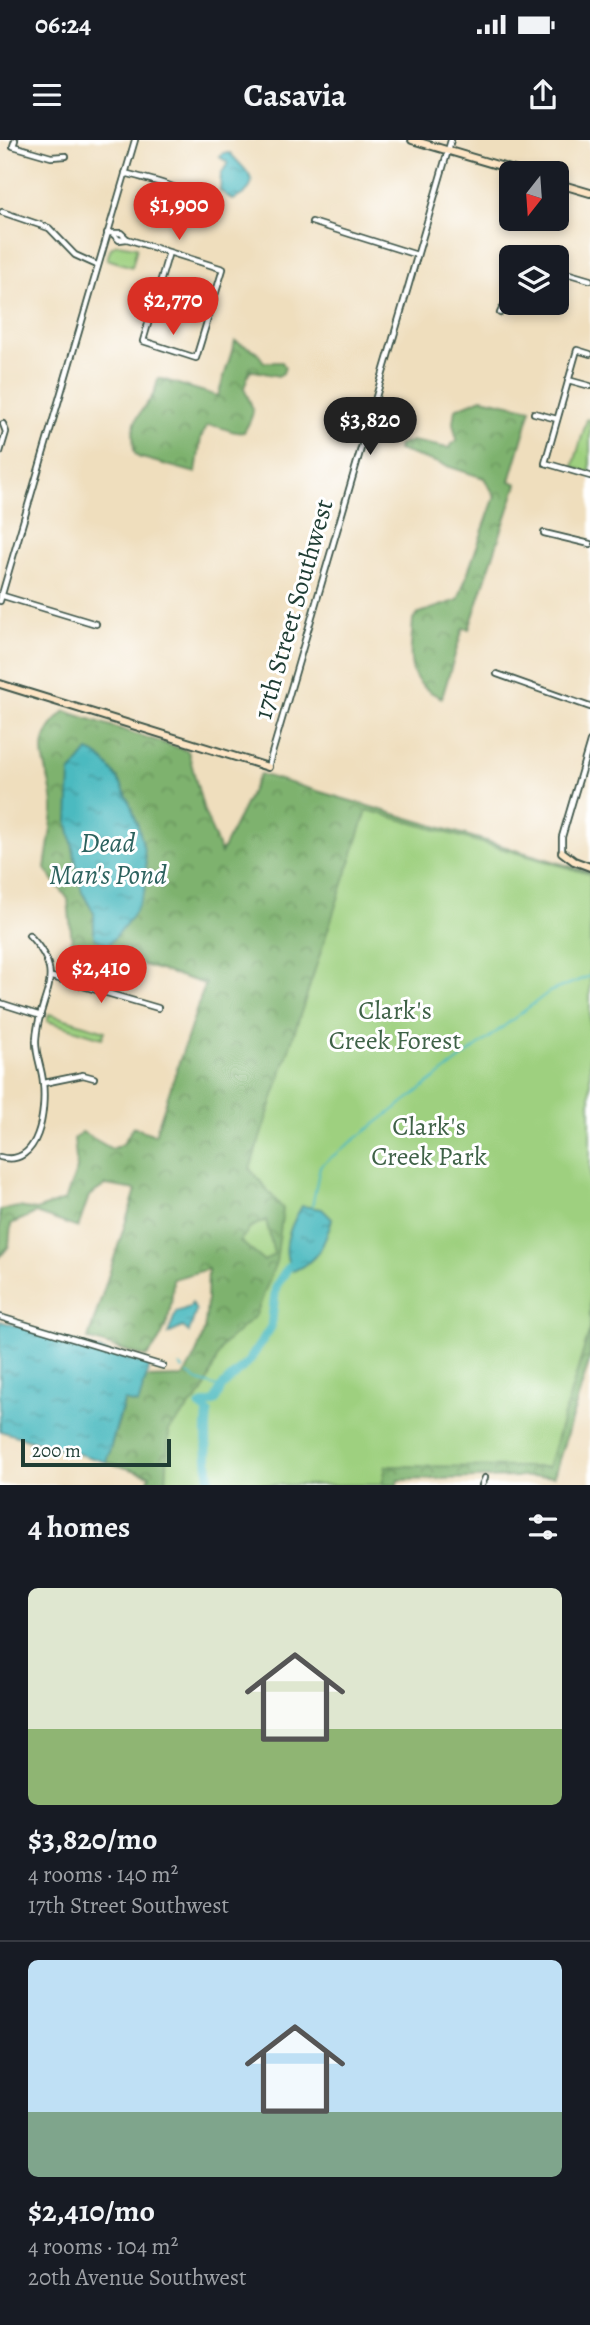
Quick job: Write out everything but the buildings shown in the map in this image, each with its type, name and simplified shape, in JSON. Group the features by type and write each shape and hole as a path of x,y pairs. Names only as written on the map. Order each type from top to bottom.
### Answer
{"street":[{"path":"96,624 1,597 97,265 110,233 135,140"},
{"path":"412,140 499,166"},
{"name":"17th Street Southwest","path":"268,767 451,140"},
{"path":"14,143 51,157 66,156"},
{"path":"125,173 189,194 201,204 208,220"},
{"path":"569,186 590,192"},
{"path":"2,212 49,228 81,259 97,265"},
{"path":"312,222 417,255"},
{"path":"110,233 119,240 127,239 223,268 196,358 143,341 169,252"},
{"path":"569,274 590,280"},
{"path":"590,354 577,350 544,463 590,476"},
{"path":"568,380 590,386"},
{"path":"534,413 557,419"},
{"path":"0,452 6,432 3,424"},
{"path":"544,533 590,544"},
{"path":"497,674 590,707"},
{"path":"0,684 268,767"},
{"path":"590,742 562,837 562,852 574,861 590,867"},
{"path":"0,1157 18,1158 31,1148 41,1125 45,1105 44,1083 36,1043 52,977 42,951 29,935"},
{"path":"52,977 158,1008"},
{"path":"0,1003 41,1016"},
{"path":"44,1083 83,1076 94,1078"},
{"path":"0,1317 163,1366"},
{"path":"482,1485 485,1478"}],"green space":[{"path":"117,244 137,247 132,267 107,259 111,248"},
{"path":"235,341 256,351 264,362 282,362 285,367 283,373 278,376 250,370 244,388 253,414 244,432 207,426 201,437 196,473 138,457 134,452 135,422 152,397 158,378 218,396"},
{"path":"482,398 531,409 510,481 517,484 469,629 463,628 442,698 420,684 415,676 411,656 413,619 419,613 458,600 495,496 484,478 398,450 399,445 412,441 448,448 457,440 453,423 455,409"},
{"path":"587,419 590,420 590,473 573,467"},
{"name":"Clark's Creek Park","path":"65,711 188,751 204,811 221,853 260,774 590,872 590,1359 554,1476 398,1480 397,1485 147,1485 150,1475 106,1462 125,1400 138,1404 146,1378 183,1377 192,1362 205,1325 208,1269 173,1279 164,1331 146,1357 88,1339 136,1190 106,1185 89,1196 78,1228 36,1213 11,1224 9,1246 0,1257 0,1210 19,1207 36,1210 65,1200 77,1169 74,1139 82,1132 112,1149 123,1144 133,1127 155,1135 205,984 72,943 68,899 45,869 53,810 43,747 53,724","holes":["136,821 147,883 94,938 94,913 82,892 68,823"]},
{"name":"Clark's Creek Park","path":"367,810 590,874 590,1329 548,1467 386,1466 382,1485 166,1485 169,1430 203,1392 222,1346 256,1315 276,1262 283,1209 250,1169"},
{"path":"49,1014 105,1031 102,1038 47,1021"},
{"path":"266,1220 274,1254 264,1261 240,1241 251,1227"}],"water":[{"path":"223,153 230,153 250,177 249,188 233,200 220,191 221,174 228,163 220,157"},
{"name":"Dead Man's Pond","path":"88,751 101,758 123,788 139,828 146,867 142,899 108,945 94,938 94,913 82,892 68,823 70,773"},
{"path":"302,1206 322,1209 332,1219 319,1251 309,1262 293,1271 286,1246 290,1229"},
{"path":"192,1303 196,1311 189,1332 183,1327 168,1334 176,1312 190,1307"},
{"path":"0,1321 150,1365 138,1404 124,1401 106,1462 0,1431"}],"waterway":[{"path":"312,1207 320,1166 549,992 590,976"},
{"path":"210,1485 206,1438 208,1412 200,1406 215,1401 221,1388 249,1361 271,1327 276,1286 289,1266"},
{"path":"180,1366 183,1369"},
{"path":"188,1374 198,1381 221,1388"}],"park label":[{"name":"Clark's Creek Forest","path":"395,1025"}]}
